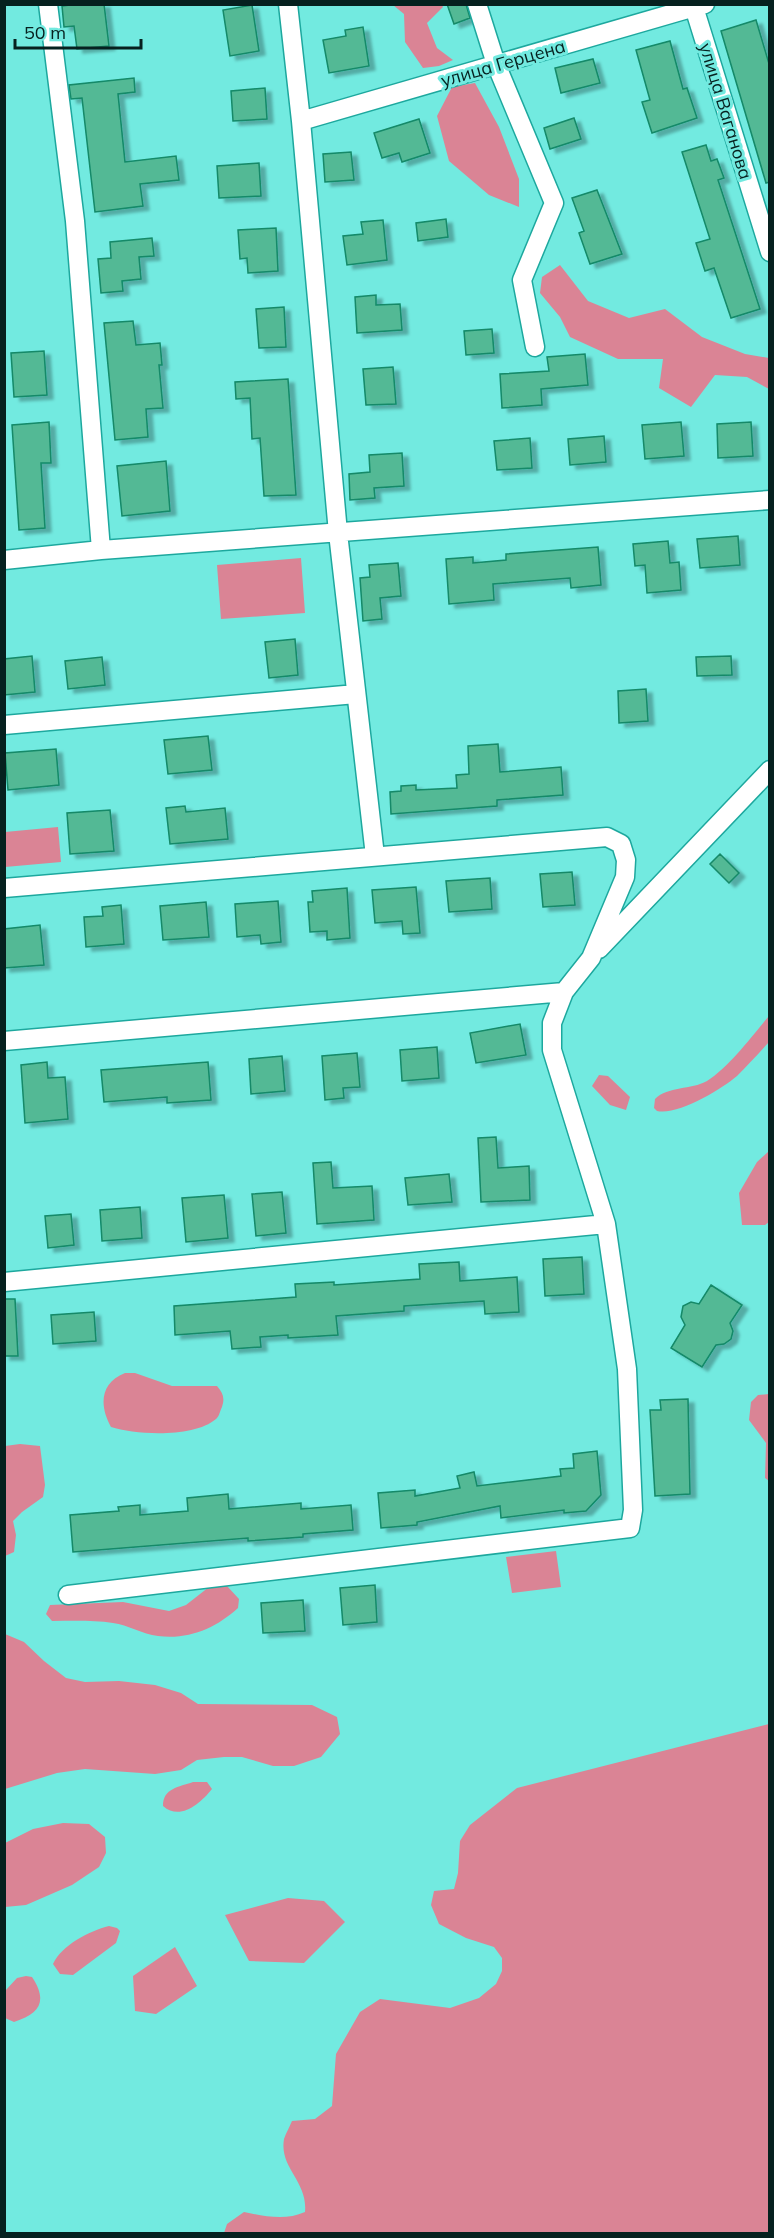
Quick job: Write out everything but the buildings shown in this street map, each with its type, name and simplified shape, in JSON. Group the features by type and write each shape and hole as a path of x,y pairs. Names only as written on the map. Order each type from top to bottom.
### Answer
{"street":[{"path":"48,4 75,221 100,550"},
{"path":"288,4 301,121 338,533 375,856"},
{"path":"477,4 496,64 554,203 522,280 535,348"},
{"name":"улица Герцена","path":"301,121 697,6"},
{"name":"улица Ваганова","path":"697,6 770,252"},
{"path":"4,560 100,550 770,500"},
{"path":"4,725 356,694"},
{"path":"68,1595 630,1528 633,1510 627,1369 606,1224 552,1050 552,1023 564,992 591,958 770,770"},
{"path":"4,888 607,837 621,844 626,860 625,877 591,958"},
{"path":"4,1041 564,992"},
{"path":"4,1282 606,1224"}],"shaded area":[{"path":"393,5 442,5 443,7 427,23 437,48 453,60 439,66 423,68 405,42 404,14"},
{"path":"475,83 499,127 519,179 519,207 489,195 449,161 437,116 452,87"},
{"path":"560,265 588,301 629,318 665,309 702,337 745,354 769,358 769,389 747,377 715,375 691,407 659,388 663,359 618,359 570,337 560,317 540,293 542,277"},
{"path":"301,558 305,613 221,619 217,565"},
{"path":"58,827 61,862 5,867 5,832"},
{"path":"769,1016 769,1042 737,1076 721,1088 687,1106 666,1111 657,1111 654,1108 655,1099 660,1095 701,1084 724,1068"},
{"path":"599,1075 608,1076 630,1097 626,1110 610,1105 592,1086"},
{"path":"769,1151 769,1222 765,1225 742,1225 739,1193 757,1162"},
{"path":"125,1373 135,1373 172,1386 217,1386 223,1398 219,1415 206,1425 180,1432 135,1432 111,1427 105,1411 104,1396 111,1383"},
{"path":"770,1394 769,1481 765,1478 766,1443 749,1420 751,1402 758,1395"},
{"path":"20,1444 40,1446 45,1485 43,1497 13,1521 16,1535 14,1552 5,1556 5,1446"},
{"path":"556,1551 561,1587 512,1593 506,1557"},
{"path":"227,1586 239,1599 238,1608 211,1627 180,1636 152,1635 119,1624 105,1622 52,1621 46,1614 50,1605 123,1602 169,1611 186,1605 209,1587"},
{"path":"5,1634 24,1642 66,1678 85,1682 119,1681 155,1685 181,1693 198,1704 312,1705 337,1717 340,1734 321,1757 294,1766 273,1766 242,1757 224,1757 197,1760 181,1770 155,1774 85,1769 57,1773 5,1789"},
{"path":"769,1724 769,2233 224,2233 227,2224 244,2212 282,2217 305,2212 302,2192 286,2158 284,2139 292,2121 315,2119 332,2106 336,2054 360,2012 380,1999 450,2008 479,1998 496,1984 502,1971 502,1958 494,1947 466,1938 439,1924 431,1905 434,1891 454,1889 458,1873 460,1841 470,1825 517,1788"},
{"path":"193,1782 207,1782 212,1789 189,1809 176,1812 163,1806 169,1792"},
{"path":"63,1823 89,1824 105,1837 106,1853 99,1867 72,1885 26,1905 5,1907 5,1843 33,1829"},
{"path":"288,1898 324,1901 345,1922 304,1963 249,1961 225,1915"},
{"path":"109,1926 120,1931 116,1943 73,1975 60,1974 53,1964 69,1945 93,1931"},
{"path":"175,1947 197,1986 156,2014 135,2011 133,1976"},
{"path":"32,1977 37,1985 40,1993 39,2006 30,2015 14,2022 5,2018 5,1991 17,1978"}]}
